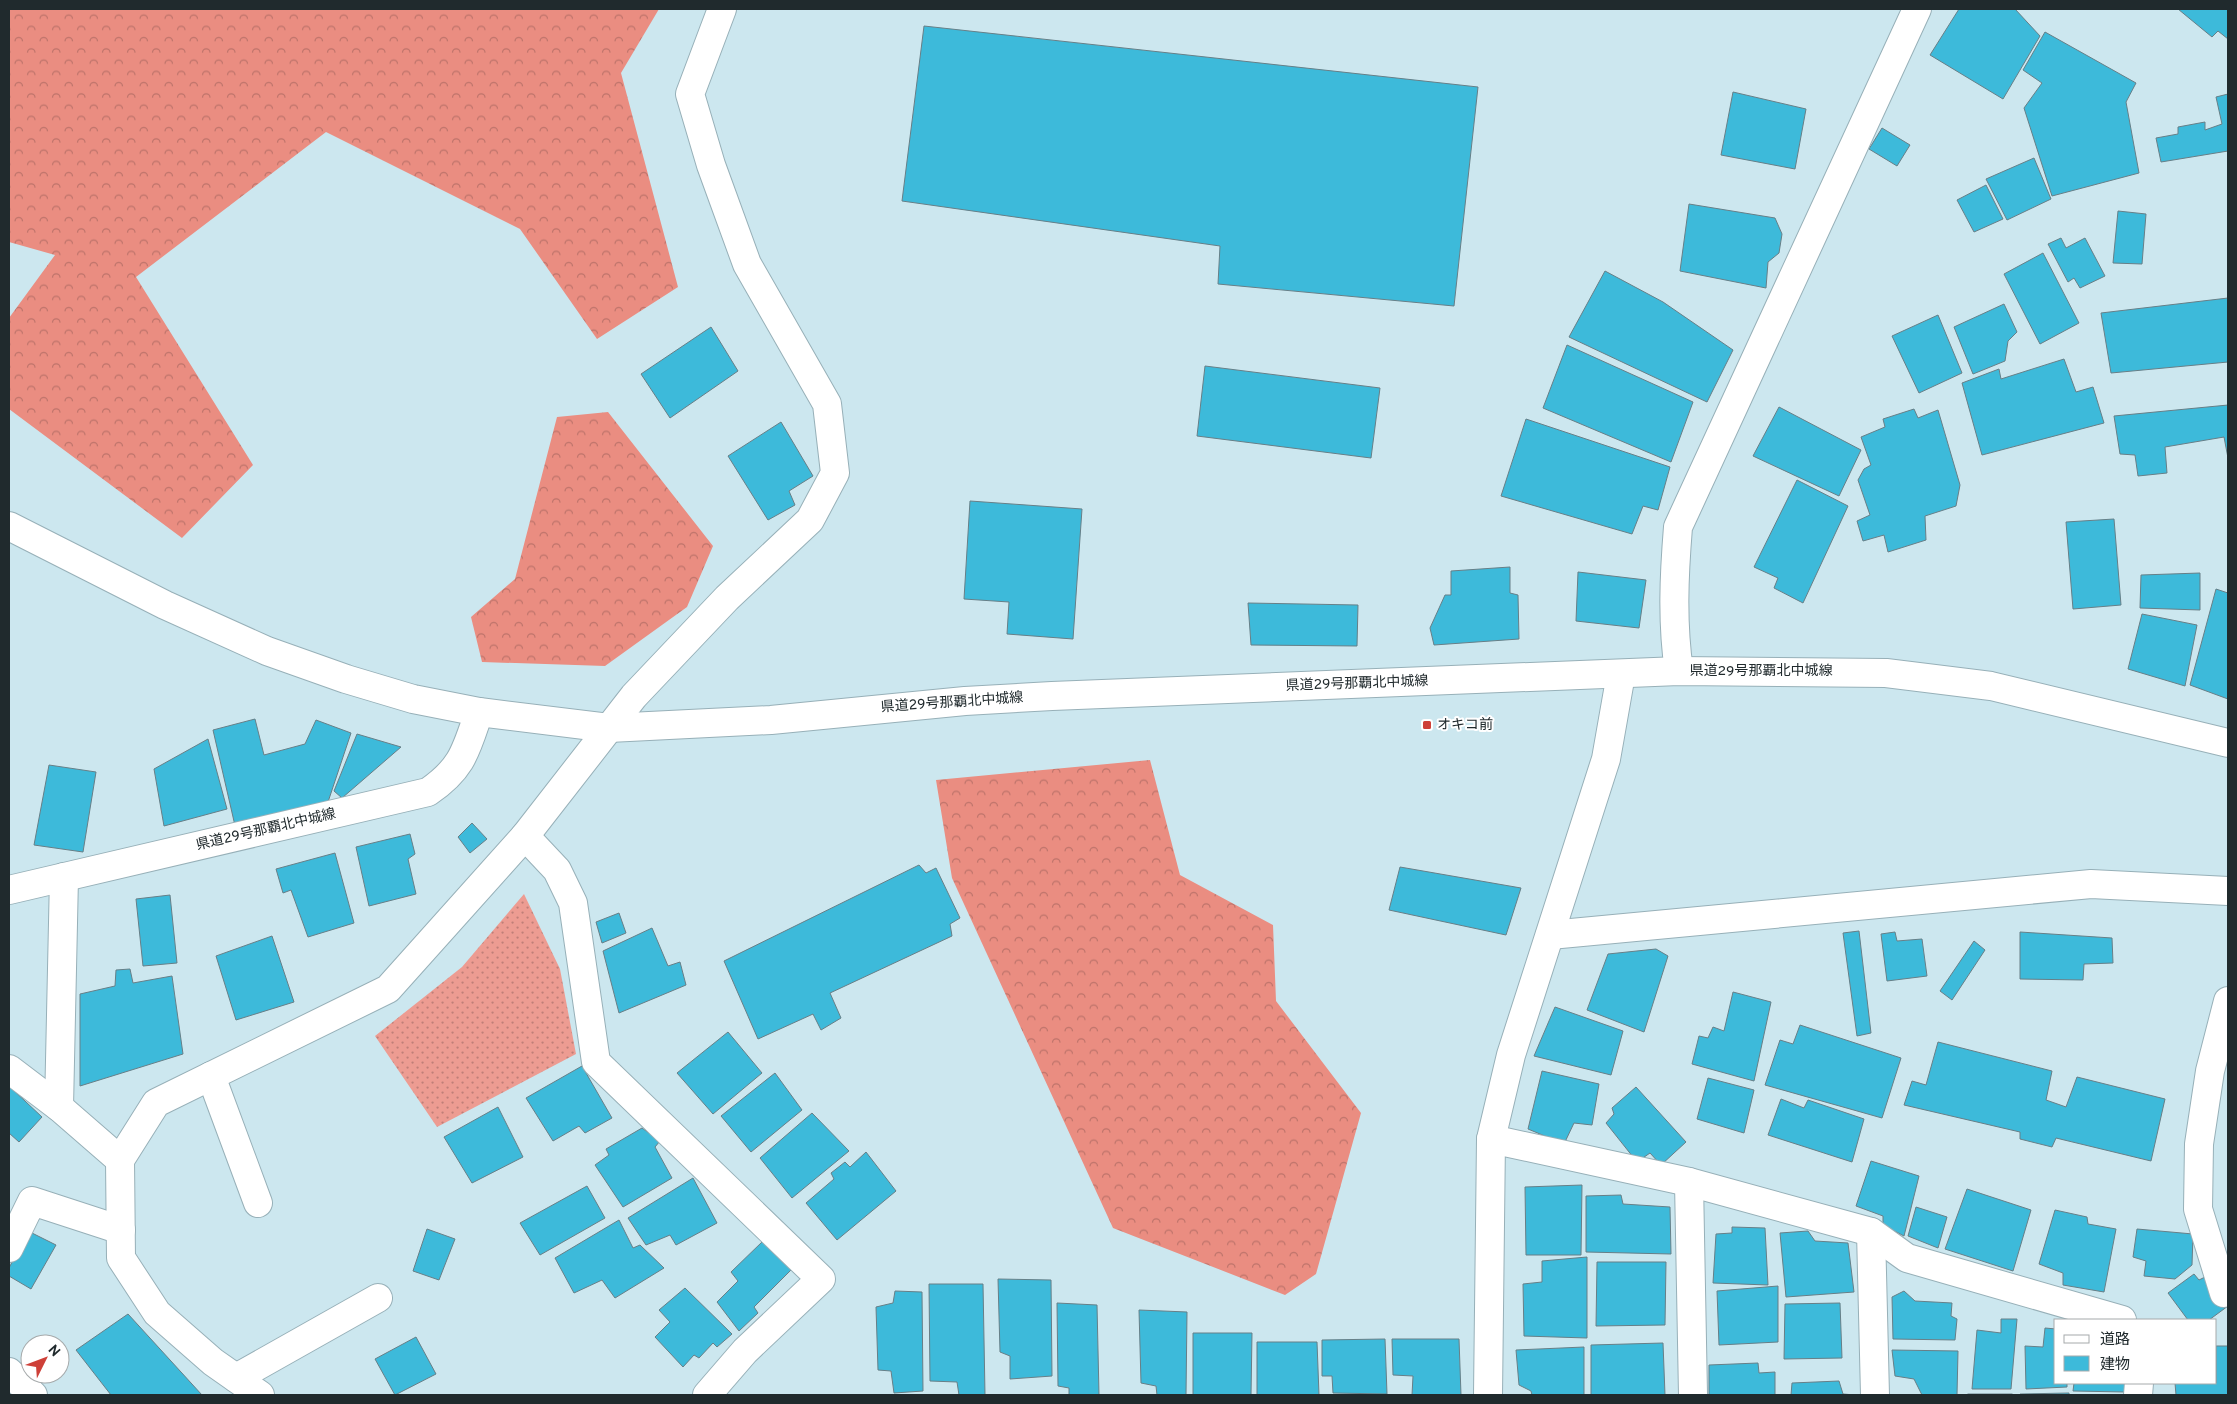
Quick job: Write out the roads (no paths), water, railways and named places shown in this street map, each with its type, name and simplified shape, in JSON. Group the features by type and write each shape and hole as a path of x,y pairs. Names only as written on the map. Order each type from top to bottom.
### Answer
{"street":[{"path":"260,1395 212,1362 157,1313 121,1258 120,1160 156,1102 388,989 526,836 609,728 660,667 728,598 810,520 835,473 827,404 747,264 711,165 690,94 722,9"},
{"path":"1679,671 1675,636 1674,580 1678,528 1917,9"},
{"name":"県道29号那覇北中城線","path":"9,526 165,605 267,651 346,679 413,699 479,712 609,728 770,720 965,701 1679,671 1886,673 1936,678 2046,698 2228,743"},
{"path":"1488,1395 1491,1139 1512,1055 1606,759 1621,674"},
{"name":"県道29号那覇北中城線","path":"9,890 428,792 445,780 456,769 463,756 479,712"},
{"path":"526,836 557,870 573,903 596,1062 821,1279 745,1350 707,1395"},
{"path":"58,1107 64,877"},
{"path":"1550,935 2091,884 2228,891"},
{"path":"2224,1292 2198,1209 2198,1200 2199,1144 2210,1071 2228,1001"},
{"path":"9,1069 58,1107 120,1160"},
{"path":"211,1076 258,1203"},
{"path":"1491,1139 1689,1182 1871,1232 1907,1258 2119,1319"},
{"path":"1689,1182 1693,1395"},
{"path":"9,1248 32,1201 121,1230"},
{"path":"1871,1232 1875,1395"},
{"path":"236,1378 378,1298"},
{"path":"9,1372 33,1395"}],"place":[{"name":"オキコ前","path":"1427,725"}]}
